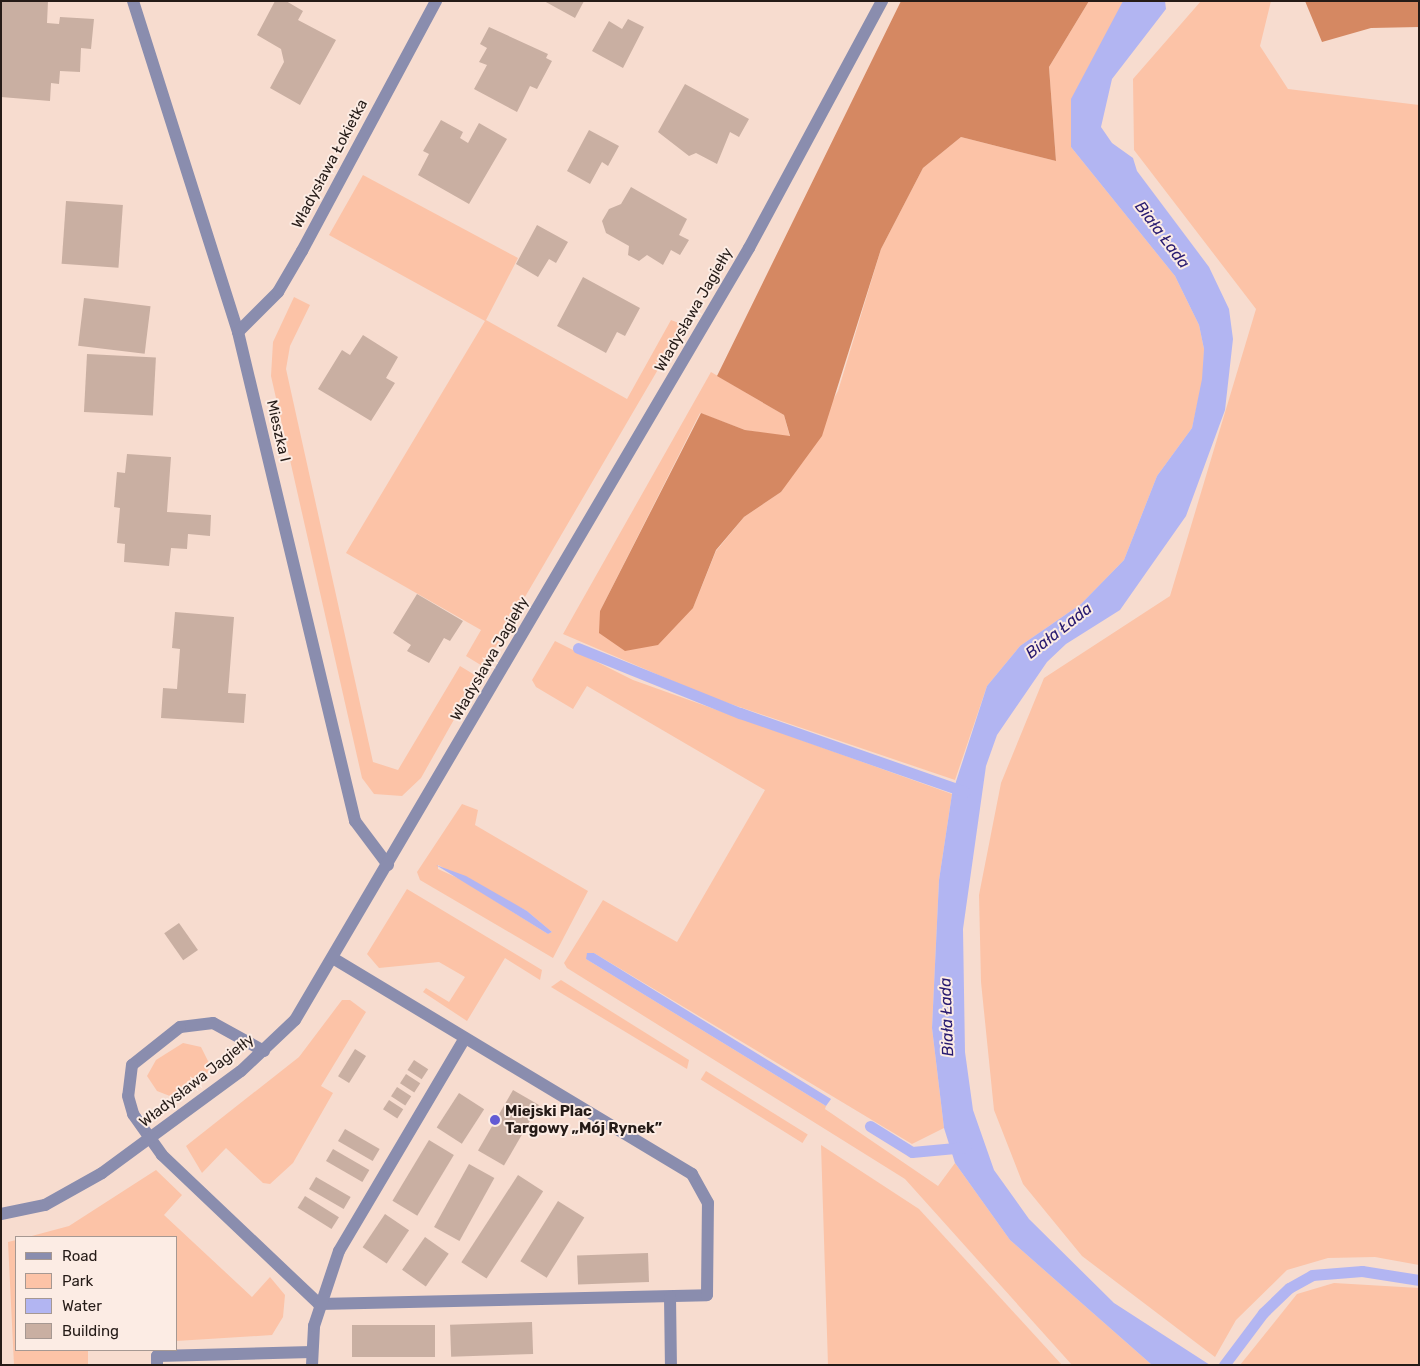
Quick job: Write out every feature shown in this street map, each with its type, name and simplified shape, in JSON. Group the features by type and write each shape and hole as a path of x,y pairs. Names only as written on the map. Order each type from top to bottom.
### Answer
{"street":[{"name":"Mieszka I","path":"133,1 238,332 348,798 366,840 388,865"},
{"name":"Władysława Łokietka","path":"238,332 278,292 302,251 436,1"},
{"name":"Władysława Jagiełły","path":"1,1214 60,1198 149,1140 264,1051 295,1020 334,959 750,248 882,1"},
{"path":"264,1051 230,1029 195,1023 180,1027 142,1054 127,1080 128,1096 149,1140 319,1304 707,1296 708,1203 692,1174 334,959"},
{"path":"157,1365 157,1356 312,1358 319,1304 339,1251 465,1038"},
{"path":"670,1298 671,1365"}],"green space":[{"path":"1089,1 1123,1 1071,147 1175,276 1199,325 1204,349 1203,379 1192,428 1157,476 1124,560 1081,604 1020,646 987,686 955,780 710,697 563,634 711,372 784,415 790,437 745,430 700,413 600,611 693,608 716,551 744,517 781,492 838,391 881,249 923,168 961,137 1056,161 1049,67"},
{"path":"1201,1 1271,1 1260,46 1288,89 1419,105 1419,1265 1375,1257 1328,1258 1287,1270 1236,1320 1215,1357 1082,1256 1023,1184 994,1110 981,982 979,895 1001,783 1044,678 1170,596 1256,309 1134,150 1133,79"},
{"path":"363,175 518,258 486,320 627,399 671,320 684,325 484,667 466,656 481,630 346,553 485,321 329,235"},
{"path":"294,297 310,305 290,346 286,369 373,762 398,770 460,666 478,677 421,778 402,796 374,794 362,778 271,376 273,342"},
{"path":"555,641 633,680 952,794 939,880 932,1028 944,1128 912,1144 594,953 586,959 826,1106 825,1109 938,1186 955,1163 1010,1240 1152,1365 1072,1365 905,1179 567,968 564,963 603,900 677,942 765,790 587,686 573,709 536,687 532,680"},
{"path":"462,804 478,810 475,825 588,891 553,958 420,880 417,872","holes":["438,865 527,911 552,932 548,934 462,880 438,869"]},
{"path":"407,889 542,970 540,980 505,958 467,1021 423,992 426,988 449,1002 465,977 439,962 379,968 367,954"},
{"path":"561,980 689,1060 687,1069 551,987"},
{"path":"342,1000 350,1000 366,1012 321,1086 333,1093 293,1163 270,1184 263,1183 226,1148 202,1173 186,1146 299,1057"},
{"path":"183,1043 201,1047 210,1065 207,1074 175,1098 157,1091 147,1076 156,1060"},
{"path":"706,1071 808,1135 802,1143 701,1079"},
{"path":"821,1145 919,1209 1062,1365 828,1365"},
{"path":"156,1170 182,1195 164,1215 252,1297 270,1277 285,1295 283,1317 272,1335 178,1341 178,1236 32,1236 69,1226"},
{"path":"15,1240 15,1351 88,1351 88,1365 14,1365 8,1242"},
{"path":"1334,1283 1419,1288 1419,1365 1240,1365 1297,1294"}],"shaded area":[{"path":"901,1 1089,1 1049,67 1056,161 961,137 923,168 881,249 822,436 781,492 744,517 716,550 693,608 658,645 625,651 599,633 600,611 701,413 745,430 790,436 784,415 717,376"},
{"path":"1305,1 1419,1 1419,27 1371,28 1322,42"}],"water":[{"name":"Biała Łada","path":"1123,1 1165,1 1166,9 1112,79 1101,127 1112,143 1133,158 1137,171 1209,267 1229,309 1233,339 1225,410 1186,516 1120,610 1066,644 1047,662 997,735 986,766 963,929 965,1052 973,1110 994,1170 1029,1219 1114,1303 1210,1365 1152,1365 1010,1240 955,1163 944,1128 932,1028 939,880 952,794 987,686 1020,646 1081,604 1124,560 1157,476 1192,428 1202,379 1204,349 1199,325 1175,276 1071,147 1071,99"},
{"path":"436,865 466,876 527,911 552,932 548,934"},
{"path":"587,953 594,953 831,1099 826,1106 586,959"}],"building":[{"path":"1,1 48,1 47,23 59,24 60,17 94,19 91,49 81,48 80,72 60,71 59,84 51,83 50,101 1,97"},
{"path":"275,1 286,1 303,11 298,20 336,40 300,105 270,88 284,62 281,49 257,35"},
{"path":"544,1 584,1 575,18"},
{"path":"628,19 644,27 623,68 592,51 609,21 622,29"},
{"path":"489,27 548,54 546,58 552,61 537,89 530,86 517,112 474,89 487,65 479,62 487,48 480,44"},
{"path":"685,84 749,119 739,137 730,132 717,164 696,153 689,156 658,132"},
{"path":"441,120 463,132 460,138 468,143 479,123 507,139 469,204 418,175 429,154 423,151"},
{"path":"589,130 619,146 608,166 602,162 590,184 567,171"},
{"path":"631,187 687,219 679,235 689,240 680,255 671,250 663,265 647,255 639,261 628,255 629,246 606,233 602,221 609,209 621,204"},
{"path":"66,201 123,205 118,268 62,264"},
{"path":"537,225 568,242 556,263 549,259 538,277 516,264"},
{"path":"583,277 640,308 625,336 617,332 606,353 557,326"},
{"path":"84,298 151,306 145,354 78,346"},
{"path":"363,335 398,357 386,378 395,383 371,421 318,389 342,350 350,355"},
{"path":"87,354 156,358 153,416 84,412"},
{"path":"127,454 171,457 167,512 211,515 210,536 188,534 187,549 171,548 169,566 124,562 125,544 117,543 120,508 114,507 117,472 125,473"},
{"path":"417,594 463,621 450,641 444,638 429,663 407,651 411,645 393,633"},
{"path":"175,612 234,617 228,693 246,694 244,723 161,718 163,688 177,689 180,649 172,648"},
{"path":"179,923 198,950 183,960 164,933"},
{"path":"355,1049 366,1056 349,1083 338,1076"},
{"path":"414,1060 428,1069 422,1079 407,1070"},
{"path":"406,1074 420,1083 414,1092 400,1083"},
{"path":"397,1087 411,1096 405,1105 391,1096"},
{"path":"513,1090 539,1105 504,1166 478,1151"},
{"path":"459,1093 484,1109 462,1144 437,1127"},
{"path":"389,1100 403,1109 397,1118 383,1109"},
{"path":"345,1129 380,1149 373,1161 338,1141"},
{"path":"429,1140 454,1155 417,1216 392,1201"},
{"path":"333,1149 369,1170 362,1182 326,1161"},
{"path":"469,1164 494,1178 459,1241 434,1227"},
{"path":"518,1175 543,1191 487,1279 461,1262"},
{"path":"316,1177 351,1197 344,1209 309,1189"},
{"path":"305,1196 339,1217 332,1229 298,1208"},
{"path":"558,1201 584,1217 547,1278 520,1261"},
{"path":"385,1214 409,1230 387,1263 363,1247"},
{"path":"425,1237 449,1254 426,1286 402,1270"},
{"path":"648,1253 649,1282 578,1284 577,1255"},
{"path":"532,1322 533,1354 451,1357 450,1325"},
{"path":"352,1325 435,1325 435,1357 352,1357"}],"waterway":[{"path":"578,648 740,713 965,792"},
{"path":"870,1126 912,1152 966,1147"},
{"path":"1224,1365 1263,1313 1289,1288 1312,1275 1362,1271 1419,1280"}],"place":[{"name":"Miejski Plac Targowy „Mój Rynek”","path":"495,1120"}]}
